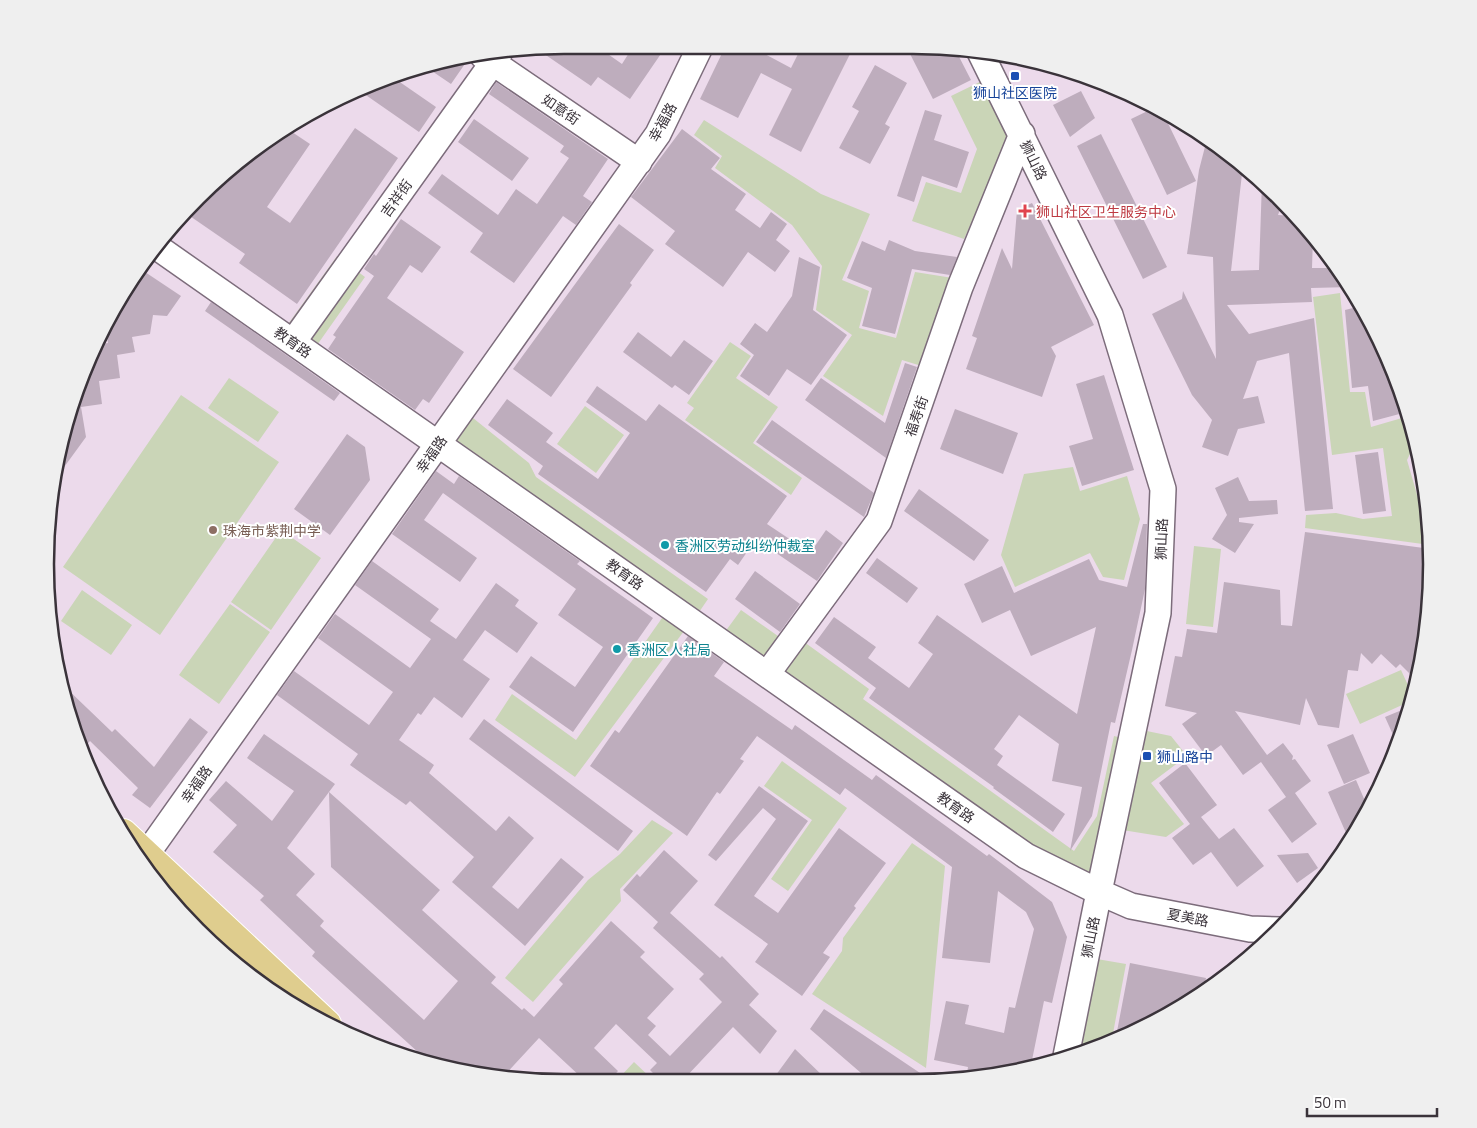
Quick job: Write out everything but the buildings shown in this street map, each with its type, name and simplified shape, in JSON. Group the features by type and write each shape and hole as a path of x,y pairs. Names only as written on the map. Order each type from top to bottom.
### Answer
{"main road":[{"path":"152,864 303,1002"}],"street":[{"name":"幸福路","path":"148,859 439,443 639,162 658,134 697,54"},
{"name":"吉祥街","path":"293,342 489,59"},
{"name":"如意街","path":"493,59 639,162"},
{"name":"狮山路","path":"983,59 1110,315 1163,489 1158,613 1098,892 1067,1050"},
{"name":"福寿街","path":"767,674 879,521 960,287 1022,134"},
{"name":"教育路","path":"161,250 1026,856 1098,892"},
{"name":"夏美路","path":"1098,892 1131,906 1250,929 1269,930"}],"green space":[{"path":"988,78 1014,130 964,239 912,221 926,182 961,193 977,149 951,96"},
{"path":"704,120 821,194 870,214 842,280 869,291 859,328 896,338 915,272 959,279 928,368 902,360 883,416 823,376 852,335 816,310 822,266 792,225 715,168 722,156 694,135"},
{"path":"337,256 365,277 315,348 286,327"},
{"path":"1340,293 1350,392 1365,392 1371,427 1402,418 1411,453 1407,460 1420,503 1422,544 1305,528 1306,515 1336,513 1363,519 1392,516 1383,448 1332,455 1313,297"},
{"path":"730,342 751,356 736,378 778,407 753,443 802,478 791,495 685,420 694,408 687,403"},
{"path":"229,378 279,412 258,442 208,408"},
{"path":"181,395 279,462 160,635 63,567"},
{"path":"585,406 624,435 596,473 557,444"},
{"path":"468,414 529,463 536,477 708,599 695,618 447,443"},
{"path":"1073,467 1080,491 1127,476 1140,519 1124,580 1103,577 1090,553 1015,587 1001,555 1024,474"},
{"path":"281,530 321,558 271,630 231,602"},
{"path":"1194,546 1221,549 1213,627 1186,624"},
{"path":"82,590 132,625 111,655 61,621"},
{"path":"230,604 270,632 219,704 179,675"},
{"path":"741,610 785,641 766,668 722,636"},
{"path":"667,611 687,627 575,777 495,720 512,694 576,740"},
{"path":"800,639 869,689 863,699 1074,851 1097,816 1114,736 1126,739 1096,887 1029,853 774,674"},
{"path":"1401,670 1408,686 1403,704 1360,724 1346,694"},
{"path":"1137,729 1171,736 1187,756 1151,783 1184,824 1166,837 1116,829"},
{"path":"782,761 847,808 788,891 771,879 812,820 764,786"},
{"path":"652,820 673,833 620,889 621,901 533,1002 505,978 588,880 620,854"},
{"path":"912,843 945,866 926,1068 812,994 842,951 843,938"},
{"path":"1091,958 1126,964 1113,1033 1075,1048"},
{"path":"634,1062 647,1074 623,1074"}],"place":[{"name":"狮山社区医院","path":"1015,76"},
{"name":"狮山社区卫生服务中心","path":"1025,211"},
{"name":"珠海市紫荆中学","path":"213,530"},
{"name":"香洲区劳动纠纷仲裁室","path":"665,545"},
{"name":"香洲区人社局","path":"617,649"},
{"name":"狮山路中","path":"1147,756"}]}
